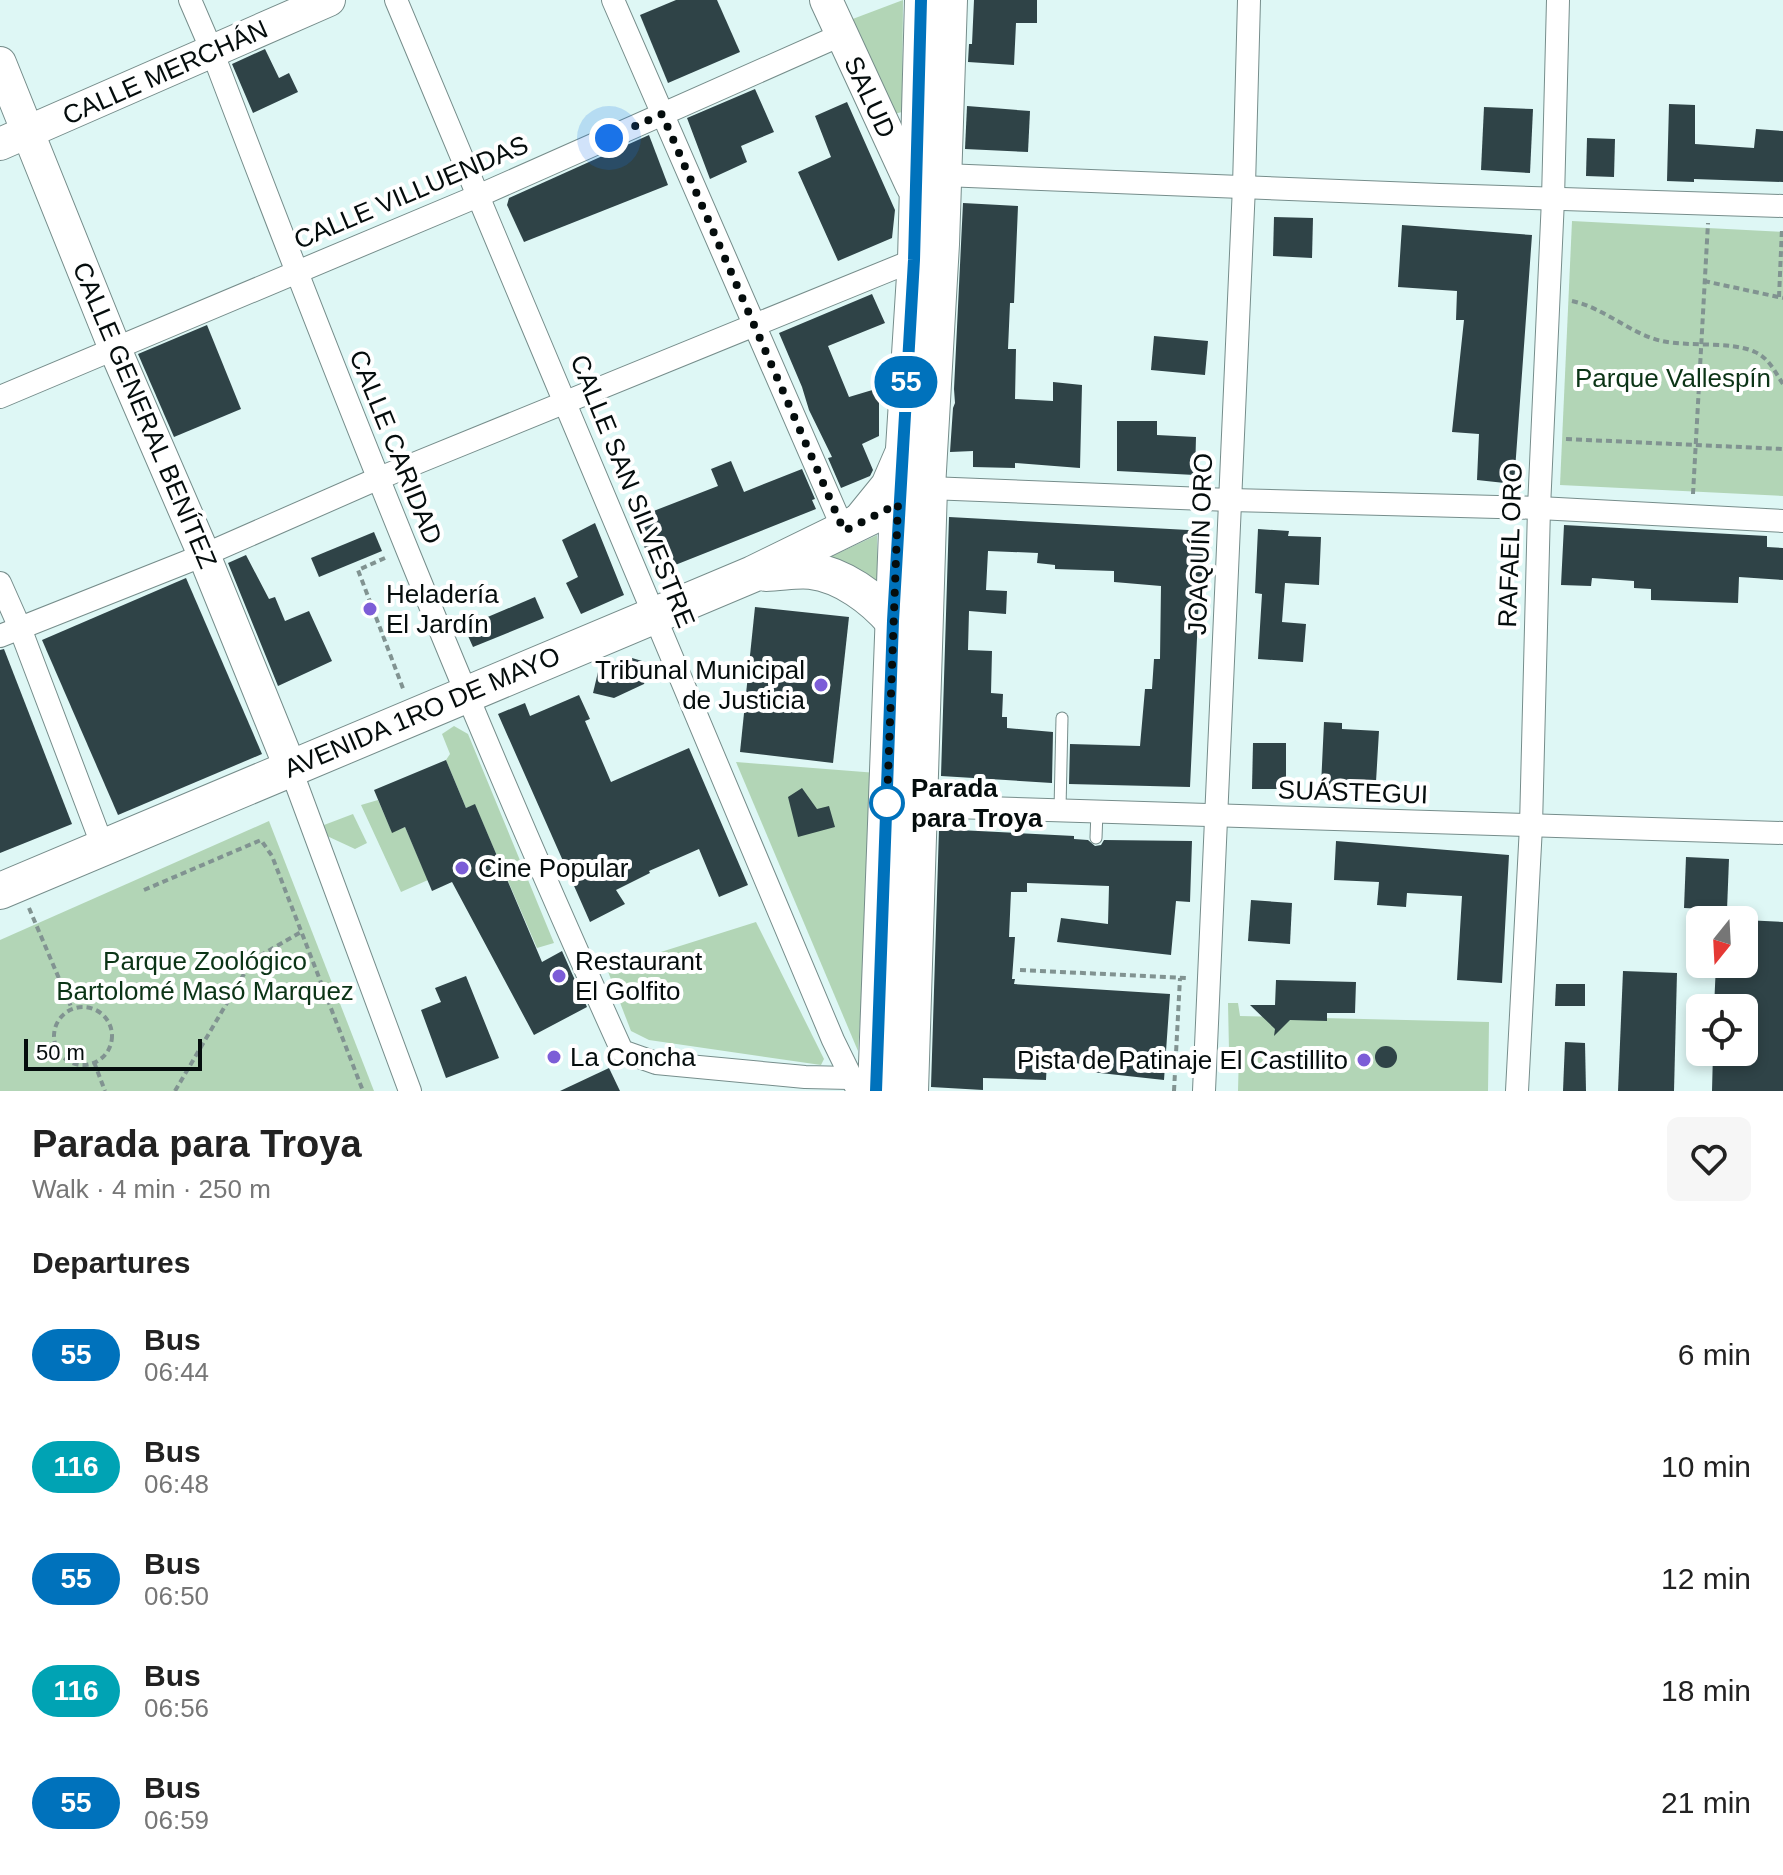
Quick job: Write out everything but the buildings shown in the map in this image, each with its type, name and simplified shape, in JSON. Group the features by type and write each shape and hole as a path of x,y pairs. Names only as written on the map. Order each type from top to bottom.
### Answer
{"main road":[{"path":"851,526 889,486 902,456"},
{"path":"861,1087 893,621 914,496"},
{"path":"910,1091 921,806 914,496"},
{"name":"AVENIDA 1RO DE MAYO","path":"9,887 753,574 914,496"},
{"path":"753,574 811,571 839,579 882,608 893,621"}],"street":[{"name":"CALLE CARIDAD","path":"190,0 377,479 622,1051 656,1063 805,1077 861,1087"},
{"name":"CALLE MERCHÁN","path":"14,138 329,0"},
{"name":"CALLE SAN SILVESTRE","path":"396,0 654,616 861,1087"},
{"path":"613,0 753,324 851,526"},
{"name":"SALUD","path":"826,0 916,193"},
{"path":"914,496 928,255 916,193 921,0"},
{"path":"914,496 902,456 928,255 944,175 951,0"},
{"name":"JOAQUÍN ORO","path":"1204,1091 1244,186 1249,0"},
{"name":"RAFAEL ORO","path":"1517,1091 1531,826 1558,0"},
{"name":"CALLE VILLUENDAS","path":"0,397 478,196 841,35"},
{"name":"CALLE GENERAL BENÍTEZ","path":"0,63 14,138 115,349 204,555 290,767"},
{"path":"944,175 1783,206"},
{"path":"10,632 204,555 377,479 753,324 928,255"},
{"path":"914,496 1539,508 1783,521"},
{"path":"0,583 10,632 103,847"},
{"path":"290,767 410,1091"},
{"name":"SUÁSTEGUI","path":"921,806 1783,833"}],"lane":[{"path":"1060,809 1062,718"},
{"path":"1096,838 1097,811"}],"path":[{"path":"1692,517 1709,203"},
{"path":"1704,281 1781,298 1783,206"},
{"path":"1548,297 1576,301 1605,312 1644,335 1663,341 1752,350 1766,357 1783,384"},
{"path":"1542,438 1783,449"},
{"path":"358,570 413,716"},
{"path":"144,890 261,840 272,856 363,1091"},
{"path":"9,887 72,1009"},
{"path":"175,1091 244,974 261,955 301,932"},
{"path":"1020,970 1209,980"},
{"path":"1174,1091 1180,978"},
{"path":"91,1007 107,1018 111,1027 111,1046 94,1062 71,1062 57,1049 55,1030 64,1014 72,1009 91,1007"},
{"path":"94,1062 105,1091"}],"green space":[{"path":"903,0 902,112 890,115 850,20"},
{"name":"Parque Vallespín","path":"1572,221 1783,232 1783,496 1560,485"},
{"path":"877,535 877,591 828,558"},
{"path":"454,726 468,734 554,943 537,948 475,805 466,808 446,760 450,754 442,734"},
{"path":"736,762 877,773 858,1051"},
{"path":"378,800 392,832 405,827 428,880 401,892 361,805"},
{"path":"353,814 367,843 355,849 327,836 324,825"},
{"name":"Parque Zoológico Bartolomé Masó Marquez","path":"269,821 374,1091 0,1091 0,940"},
{"path":"756,922 824,1059 821,1065 649,1040 631,1031 607,969"},
{"name":"Pista de Patinaje El Castillito","path":"1228,1003 1238,1003 1240,1016 1489,1022 1488,1091 1238,1091 1239,1052 1229,1050"}],"bus line":[{"name":"55","path":"876,1091 898,504 914,260 921,0"}],"place":[{"name":"Heladería El Jardín","path":"370,609"},
{"name":"Tribunal Municipal de Justicia","path":"821,685"},
{"name":"Parada para Troya","path":"887,803"},
{"name":"Cine Popular","path":"462,868"},
{"name":"Restaurant El Golfito","path":"559,976"},
{"name":"La Concha","path":"554,1057"},
{"name":"Pista de Patinaje El Castillito","path":"1364,1060"}],"route":[{"path":"609,138 662,114 844,531 898,504 887,803"}]}
